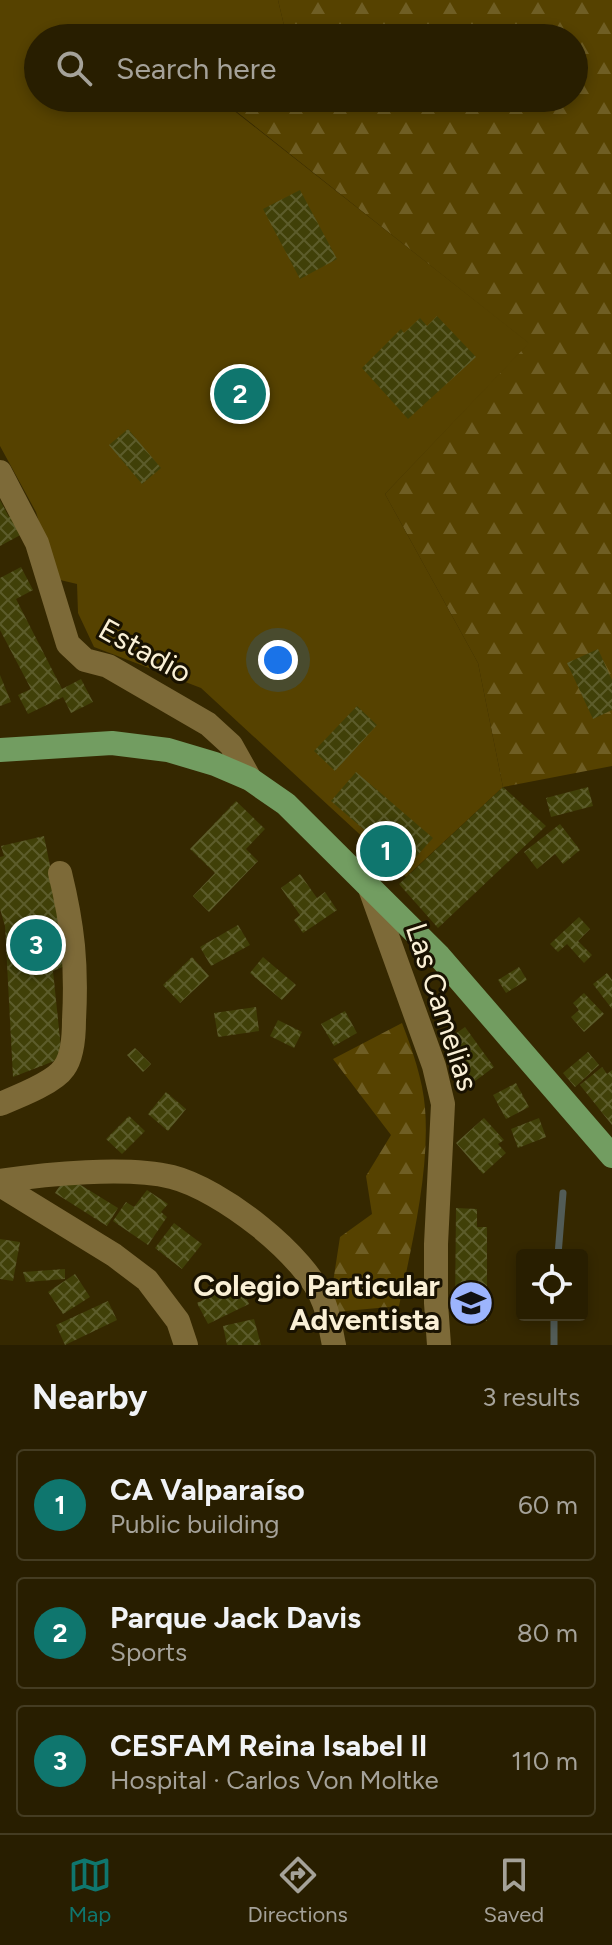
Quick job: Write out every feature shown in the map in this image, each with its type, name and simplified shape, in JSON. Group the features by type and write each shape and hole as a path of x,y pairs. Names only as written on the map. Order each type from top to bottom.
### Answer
{"main road":[{"path":"0,750 112,743 168,750 215,764 250,779 286,804 439,956 612,1156"}],"street":[{"name":"Estadio","path":"0,472 37,543 68,644 85,660 108,666 208,724 231,745 250,779"},
{"path":"0,1104 58,1074 66,1066 74,1035 77,970 71,917 60,873"},
{"name":"Las Camelias","path":"368,883 434,1066 443,1104 436,1244 439,1345"},
{"path":"0,1183 42,1175 136,1173 195,1183 252,1221 290,1253 324,1302 334,1345"},
{"path":"0,1183 114,1255 147,1280 178,1321 186,1345"}],"green space":[{"path":"0,0 278,0 284,24 24,24 24,112 236,112 529,343 385,494 478,663 503,787 406,877 201,688 94,647 78,613 77,584 56,579 36,512 0,446"},
{"path":"278,0 612,0 612,766 503,787 478,663 385,494 528,343 237,112 588,112 588,24 284,24"},
{"path":"402,1023 422,1087 426,1132 419,1207 399,1306 335,1312 332,1289 340,1237 372,1214 366,1176 391,1135 333,1059"}],"building":[{"path":"300,190 337,259 300,279 263,209"},
{"path":"437,316 476,357 408,419 362,368 401,329 404,333 420,318 427,326"},
{"path":"128,429 161,468 142,484 109,445"},
{"path":"0,500 9,517 16,514 26,532 0,546"},
{"path":"21,567 33,590 16,599 62,689 81,679 93,702 71,713 63,697 28,714 18,695 31,689 0,630 0,578"},
{"path":"598,649 612,680 612,710 593,719 567,663"},
{"path":"0,675 11,702 0,706"},
{"path":"357,706 377,725 335,771 314,751"},
{"path":"356,772 433,838 407,867 331,801"},
{"path":"503,787 546,826 438,928 399,884"},
{"path":"588,787 593,806 551,817 546,798"},
{"path":"236,801 265,829 246,849 258,861 209,912 193,896 215,873 190,849"},
{"path":"560,824 580,850 563,864 555,854 537,869 524,852"},
{"path":"44,836 70,964 53,971 62,1058 13,1077 5,926 0,909 0,857 4,856 1,846"},
{"path":"300,874 317,898 325,892 337,910 303,933 294,920 300,915 281,888"},
{"path":"579,917 590,929 578,941 592,955 584,963 567,944 558,952 550,944"},
{"path":"238,925 250,945 211,966 200,947"},
{"path":"192,957 209,976 180,1003 163,985"},
{"path":"263,957 296,985 282,1000 250,973"},
{"path":"519,967 527,980 506,993 498,980"},
{"path":"607,973 612,980 612,1009 593,984"},
{"path":"584,993 604,1014 584,1032 571,1017 579,1010 573,1003"},
{"path":"256,1007 259,1031 218,1037 214,1013"},
{"path":"345,1011 357,1033 334,1046 321,1024"},
{"path":"278,1020 302,1032 294,1048 270,1036"},
{"path":"465,1027 494,1067 471,1084 441,1044"},
{"path":"135,1048 151,1064 143,1072 127,1055"},
{"path":"588,1052 599,1065 575,1087 563,1073"},
{"path":"602,1067 607,1074 612,1070 612,1125 580,1085"},
{"path":"516,1083 529,1107 506,1119 493,1095"},
{"path":"166,1092 186,1109 168,1131 148,1114"},
{"path":"129,1116 145,1131 122,1154 106,1139"},
{"path":"484,1118 504,1140 498,1144 506,1153 483,1174 456,1143"},
{"path":"539,1118 546,1137 518,1148 511,1129"},
{"path":"66,1176 118,1208 107,1226 55,1193"},
{"path":"147,1190 168,1204 161,1212 167,1217 148,1245 113,1221 126,1202 134,1207"},
{"path":"456,1208 477,1209 477,1227 487,1227 487,1321 464,1321 464,1310 455,1310"},
{"path":"174,1223 202,1244 182,1269 155,1248"},
{"path":"0,1239 20,1242 13,1281 0,1279"},
{"path":"65,1269 65,1279 26,1282 23,1272"},
{"path":"75,1274 90,1297 63,1314 48,1292"},
{"path":"239,1282 249,1304 208,1324 197,1303"},
{"path":"108,1301 117,1320 65,1345 56,1325"},
{"path":"254,1319 261,1345 227,1345 223,1326"}],"waterway":[{"path":"558,1249 563,1193"},
{"path":"554,1321 554,1345"}],"place":[{"name":"Parque Jack Davis","path":"240,394"},
{"name":"CA Valparaíso","path":"386,851"},
{"name":"CESFAM Reina Isabel II","path":"36,945"},
{"name":"Colegio Particular Adventista","path":"471,1303"}]}
